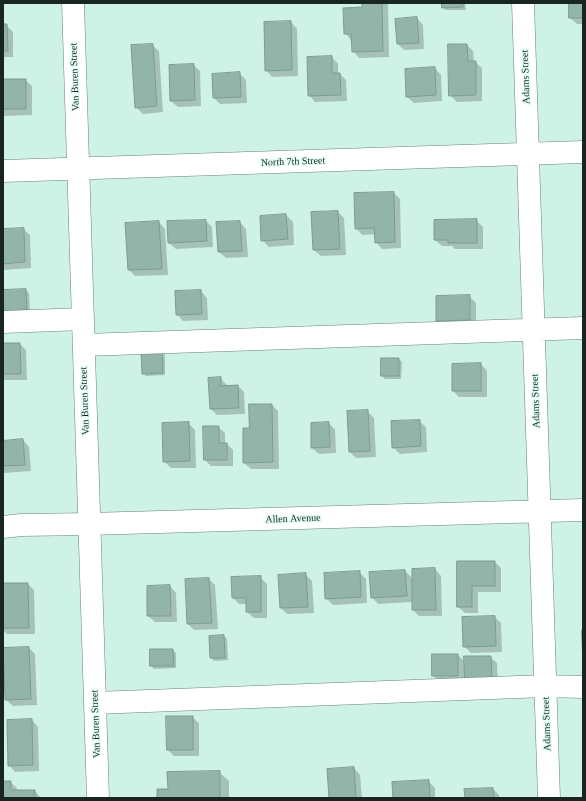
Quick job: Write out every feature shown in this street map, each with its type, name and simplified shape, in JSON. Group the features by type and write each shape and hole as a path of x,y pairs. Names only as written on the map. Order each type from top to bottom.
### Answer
{"street":[{"name":"Van Buren Street","path":"73,3 98,798"},
{"name":"Adams Street","path":"523,3 549,798"},
{"name":"North 7th Street","path":"3,171 583,152"},
{"path":"3,322 83,319"},
{"path":"84,345 583,328"},
{"name":"Allen Avenue","path":"3,527 21,525 583,510"},
{"path":"95,703 546,686 583,686"}],"building":[{"path":"362,3 382,3 383,51 352,52 351,34 344,34 343,8 362,7"},
{"path":"442,3 463,3 463,7 442,8"},
{"path":"569,3 583,3 583,18 569,18"},
{"path":"417,17 419,43 397,44 395,19"},
{"path":"291,21 292,70 265,71 264,22"},
{"path":"3,24 7,24 8,51 3,51"},
{"path":"153,44 157,106 135,108 131,45"},
{"path":"448,44 467,44 468,61 476,61 476,95 449,96"},
{"path":"332,56 332,73 340,73 341,95 308,96 307,57"},
{"path":"194,64 195,100 170,101 169,65"},
{"path":"435,67 436,95 406,97 405,69"},
{"path":"240,72 241,97 213,98 212,74"},
{"path":"3,79 26,79 26,109 3,109"},
{"path":"394,192 395,242 375,243 374,228 355,229 354,193"},
{"path":"338,211 340,249 313,250 311,212"},
{"path":"286,214 288,239 261,241 260,216"},
{"path":"477,219 477,243 448,243 448,240 434,240 434,220"},
{"path":"206,220 207,241 168,243 167,221"},
{"path":"159,221 162,269 128,270 125,223"},
{"path":"240,221 242,251 218,252 216,222"},
{"path":"24,228 25,262 3,264 3,229"},
{"path":"26,289 27,310 4,311 3,290"},
{"path":"201,290 202,314 176,315 175,291"},
{"path":"470,295 470,320 436,321 436,296"},
{"path":"3,343 20,343 21,374 3,374"},
{"path":"162,351 163,373 142,374 141,352"},
{"path":"381,358 399,358 399,376 381,376"},
{"path":"481,363 481,391 452,391 452,364"},
{"path":"221,377 221,386 238,385 239,408 210,409 208,378"},
{"path":"249,404 272,404 273,462 243,463 243,428 249,428"},
{"path":"368,410 370,451 349,452 347,411"},
{"path":"420,420 421,446 392,448 391,421"},
{"path":"189,422 190,461 163,462 162,423"},
{"path":"329,422 330,447 311,448 311,423"},
{"path":"203,426 219,426 219,443 227,443 227,460 204,460"},
{"path":"23,439 25,465 3,466 3,441"},
{"path":"457,561 495,561 495,586 472,586 472,607 457,607"},
{"path":"435,568 436,610 412,610 412,569"},
{"path":"405,570 407,596 371,598 369,572"},
{"path":"360,571 361,597 325,599 324,573"},
{"path":"306,573 308,607 280,608 278,575"},
{"path":"261,576 261,612 246,612 246,598 232,598 231,577"},
{"path":"209,578 212,623 187,624 185,579"},
{"path":"3,583 28,583 29,628 3,628"},
{"path":"170,585 171,616 147,616 147,586"},
{"path":"495,616 496,646 463,647 462,617"},
{"path":"582,630 583,630 583,667"},
{"path":"224,635 225,658 210,658 209,636"},
{"path":"29,647 31,699 5,700 3,648"},
{"path":"150,649 173,649 174,666 150,666"},
{"path":"432,654 458,654 458,676 432,676"},
{"path":"464,656 491,656 492,679 465,679"},
{"path":"166,716 193,716 193,750 167,750"},
{"path":"32,719 33,765 8,766 7,720"},
{"path":"354,767 356,798 329,798 327,769"},
{"path":"220,771 220,798 157,798 157,789 168,789 167,772"},
{"path":"429,780 430,798 393,798 392,782"},
{"path":"3,781 11,781 11,790 35,790 35,798 3,798"},
{"path":"493,788 494,798 465,798 464,789"}]}
